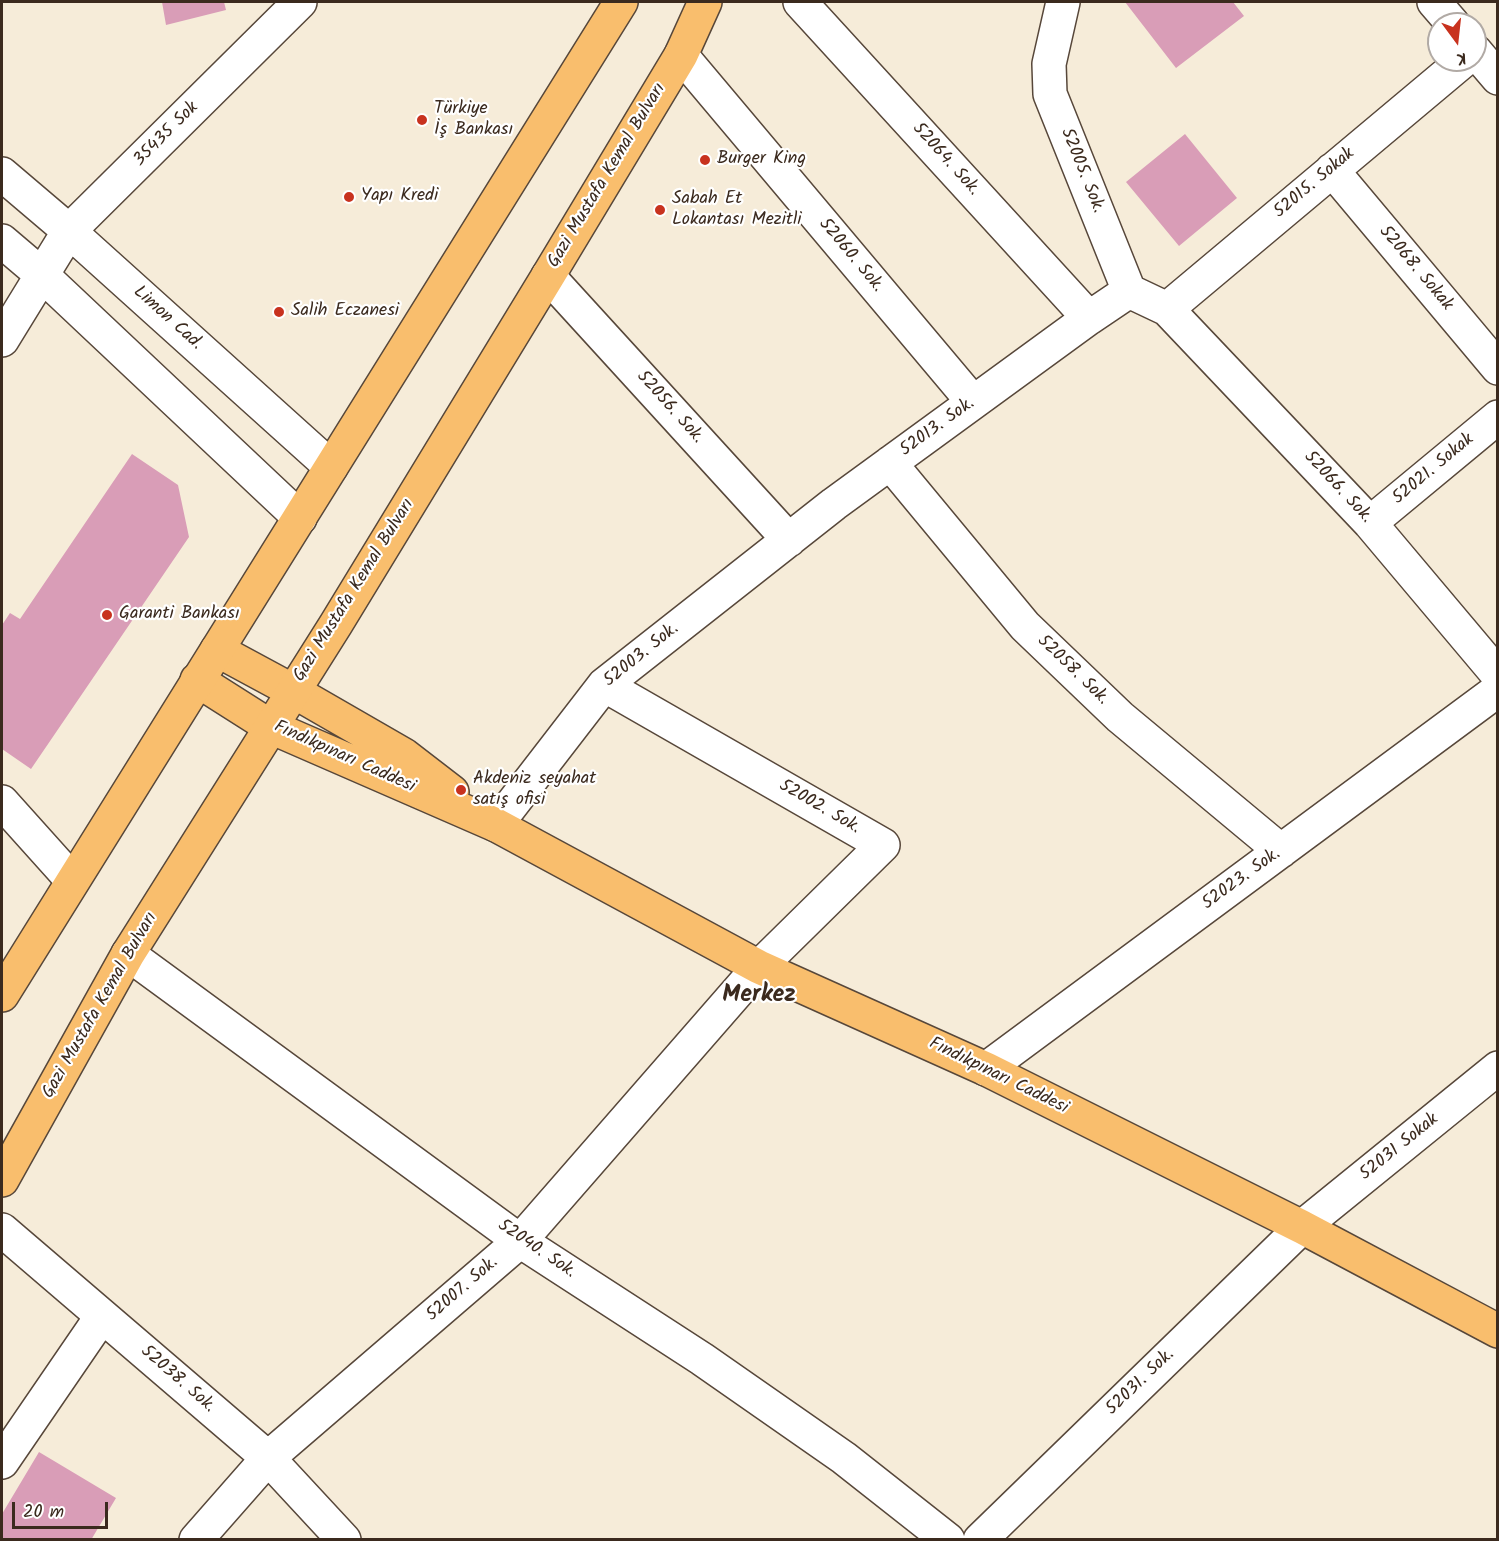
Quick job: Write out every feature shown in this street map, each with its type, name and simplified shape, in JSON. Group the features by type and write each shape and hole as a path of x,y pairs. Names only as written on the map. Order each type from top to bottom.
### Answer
{"main road":[{"path":"2,995 621,2"},
{"name":"Gazi Mustafa Kemal Bulvarı","path":"2,1180 128,954 336,624 548,276 681,55 705,2"},
{"name":"Fındıkpınarı Caddesi","path":"217,650 404,755 496,825"},
{"name":"Fındıkpınarı Caddesi","path":"197,680 272,727 496,825 759,967 986,1069 1302,1227 1497,1331"}],"street":[{"name":"35435 Sok","path":"2,340 69,231 300,2"},
{"name":"52064. Sok.","path":"800,2 1089,318"},
{"name":"52005. Sok.","path":"1063,2 1049,64 1050,94 1129,291"},
{"name":"52060. Sok.","path":"681,55 973,402"},
{"path":"1487,66 1497,78"},
{"name":"52015. Sokak","path":"1167,309 1450,72"},
{"name":"52068. Sokak","path":"1332,170 1497,368"},
{"name":"Limon Cad.","path":"2,174 69,231 332,467"},
{"path":"2,241 42,275 300,518"},
{"name":"52056. Sok.","path":"548,276 789,540"},
{"path":"1089,318 1129,291 1167,309"},
{"name":"52066. Sok.","path":"1167,309 1370,523 1497,675"},
{"name":"52013. Sok.","path":"789,540 890,463 1089,318"},
{"name":"52021. Sokak","path":"1370,523 1497,417"},
{"name":"52058. Sok.","path":"890,463 1024,626 1120,717 1281,851"},
{"name":"52003. Sok.","path":"496,825 604,685 789,540"},
{"name":"52002. Sok.","path":"604,685 883,844 759,967"},
{"name":"52023. Sok.","path":"986,1069 1497,690"},
{"path":"2,802 72,880"},
{"name":"52040. Sok.","path":"128,954 520,1241 711,1365 844,1458 948,1539"},
{"name":"52007. Sok.","path":"196,1539 268,1458 520,1241 759,967"},
{"name":"52031 Sokak","path":"1302,1227 1497,1068"},
{"name":"52031. Sok.","path":"980,1539 1302,1227"},
{"name":"52038. Sok.","path":"2,1230 268,1458 344,1539"},
{"path":"2,1462 102,1316"}],"building":[{"path":"162,2 224,2 226,10 166,25"},
{"path":"1125,2 1233,2 1244,16 1176,68"},
{"path":"1185,134 1237,198 1179,246 1126,182"},
{"path":"132,454 178,485 189,537 31,769 2,749 2,625 10,613 20,619"},
{"path":"39,1452 116,1498 91,1540 2,1540 2,1514"}],"place":[{"name":"Türkiye İş Bankası","path":"422,120"},
{"name":"Burger King","path":"705,160"},
{"name":"Yapı Kredi","path":"349,197"},
{"name":"Sabah Et Lokantası Mezitli","path":"660,210"},
{"name":"Salih Eczanesi","path":"279,312"},
{"name":"Garanti Bankası","path":"107,615"},
{"name":"Akdeniz seyahat satış ofisi","path":"461,790"}],"district":[{"name":"Merkez","path":"759,997"}]}
